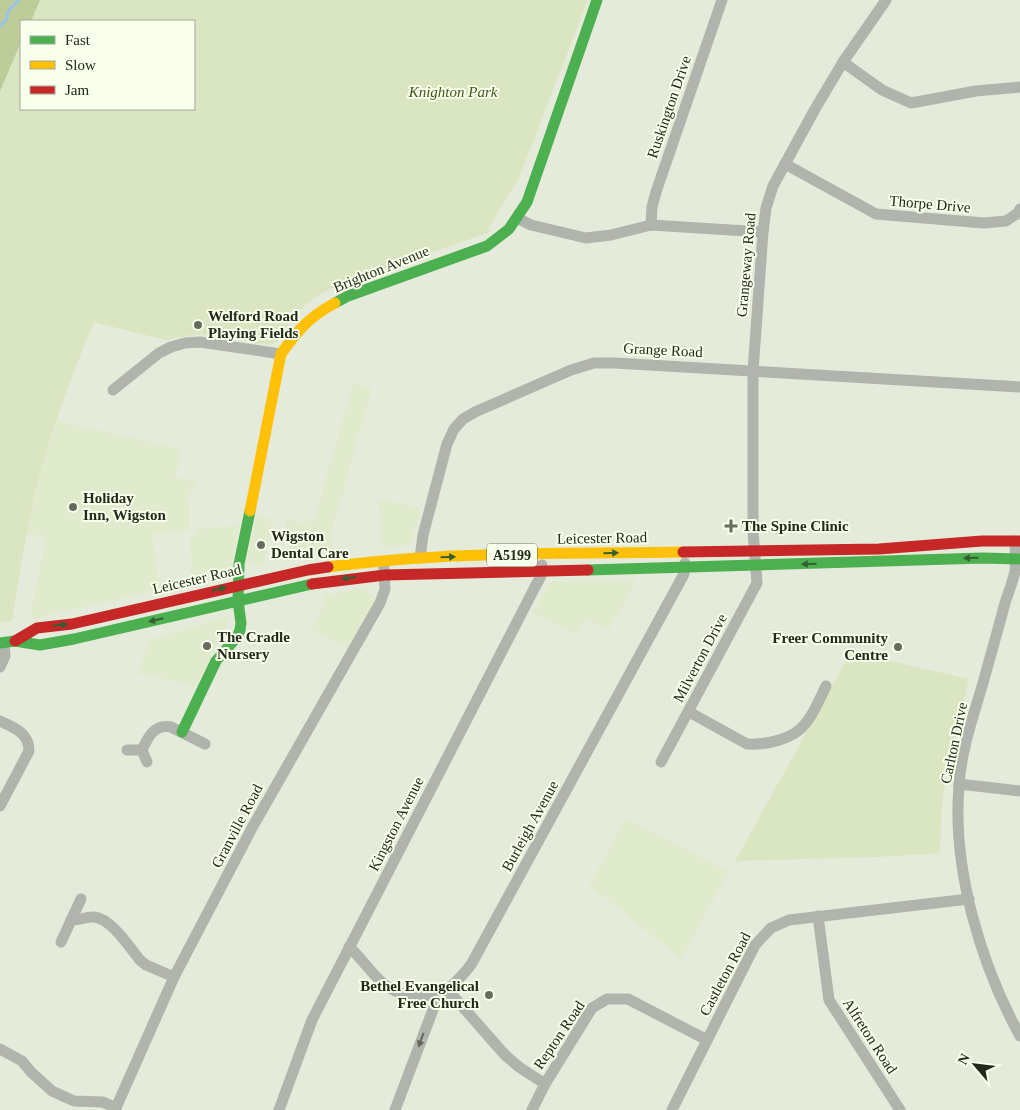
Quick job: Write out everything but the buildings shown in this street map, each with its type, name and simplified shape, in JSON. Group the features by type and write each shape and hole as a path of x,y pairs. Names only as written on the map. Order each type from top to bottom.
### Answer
{"main road":[{"name":"Brighton Avenue","path":"182,732 216,661 237,637 240,630 238,601 239,564 281,354 295,334 316,313 348,296 487,246 518,218 527,202 598,0"},
{"name":"Leicester Road","path":"6,642 37,628 72,624 238,584 308,570 384,561 542,554 879,549 982,541 1018,541"},
{"name":"Leicester Road","path":"6,642 40,645 57,642 316,583 385,575 756,566 965,558 1018,559"}],"street":[{"name":"Ruskington Drive","path":"651,226 652,206 656,192 722,0"},
{"name":"Grangeway Road","path":"756,566 753,371 766,208 773,186 842,62 886,0"},
{"path":"842,62 882,90 911,103 976,91 1020,87"},
{"name":"Thorpe Drive","path":"785,164 876,214 984,223 1006,221 1018,213 1020,209"},
{"path":"518,218 531,224 586,238 611,236 651,226 763,232"},
{"path":"112,390 159,353 185,343 200,342 281,354"},
{"name":"Grange Road","path":"420,558 423,535 447,444 454,429 463,419 475,412 571,370 594,363 1020,387"},
{"name":"Carlton Drive","path":"1018,541 1018,559 1015,571 967,739 959,784 958,842 969,899 988,967 1004,1007 1020,1036"},
{"name":"Burleigh Avenue","path":"395,1110 428,1021 444,993 464,974 472,963 680,582 685,568 684,552"},
{"name":"Kingston Avenue","path":"279,1110 312,1020 536,587 542,571 542,554"},
{"name":"Granville Road","path":"115,1109 174,977 252,828 380,604 385,589 384,561"},
{"name":"Milverton Drive","path":"661,762 757,583 756,566"},
{"path":"0,667 5,656 6,642"},
{"path":"689,712 747,744 757,744 791,736 805,725 826,686"},
{"path":"0,720 23,733 29,744 26,756 0,806"},
{"path":"142,750 150,735 160,727 171,727 205,744"},
{"path":"127,750 142,750"},
{"path":"142,750 147,762"},
{"path":"959,784 1020,790"},
{"path":"61,942 81,899"},
{"name":"Castleton Road","path":"672,1110 755,945 771,928 789,920 969,899"},
{"name":"Alfreton Road","path":"818,916 829,1000 900,1110"},
{"path":"71,920 97,917 107,922 146,965 174,977"},
{"path":"349,946 359,955 377,979 391,990 408,995 444,993 519,1067 545,1084"},
{"name":"Repton Road","path":"532,1110 545,1084 592,1008 607,999 628,999 707,1040"},
{"path":"0,1049 22,1061 52,1091 74,1101 103,1102 115,1109"}],"shaded area":[{"path":"353,384 372,388 331,535 332,554 292,560 285,520 303,522 314,520"},
{"path":"57,421 182,449 175,477 197,482 195,491 191,490 187,504 190,505 190,530 152,535 160,590 30,619 46,536 27,534 41,469"},
{"path":"378,498 421,509 413,537 408,545 382,548"},
{"path":"256,516 272,519 263,567 247,564"},
{"path":"239,525 231,567 211,579 192,583 190,536 197,535 196,529"},
{"path":"637,580 608,631 585,619 577,635 533,612 548,585 554,581"},
{"path":"364,588 377,599 348,649 310,628 324,605 323,595"},
{"path":"232,615 196,686 137,673 150,640"},
{"path":"626,818 729,872 681,959 589,885"}],"green space":[{"name":"Welford Road Playing Fields","path":"0,0 588,0 519,178 488,229 490,232 347,282 324,292 305,305 291,320 277,342 268,345 196,334 166,340 94,322 65,395 36,488 12,621 0,622"},
{"path":"0,0 40,0 31,20 20,20 20,44 0,91"},
{"path":"851,652 969,679 946,772 942,804 940,853 878,857 735,861"}],"waterway":[{"path":"0,26 7,19 8,11 19,0"}],"traffic: fast":[{"path":"335,303 348,296 487,246 509,229 527,202 597,0"},
{"path":"182,732 216,661 237,637 240,630 238,601 239,564 250,511"},
{"path":"588,570 983,558 1020,559"},
{"path":"0,643 15,641 40,645 74,639 312,584"}],"traffic: slow":[{"path":"250,511 281,354 305,325 335,303"},
{"path":"328,567 416,558 461,556 683,552"}],"traffic: jam":[{"path":"683,552 879,549 982,541 1020,541"},
{"path":"15,641 37,628 72,624 328,567"},
{"path":"312,584 385,575 588,570"}],"place":[{"name":"Welford Road Playing Fields","path":"198,325"},
{"name":"Holiday Inn, Wigston","path":"73,507"},
{"name":"The Spine Clinic","path":"731,526"},
{"name":"Wigston Dental Care","path":"261,545"},
{"name":"The Cradle Nursery","path":"207,646"},
{"name":"Freer Community Centre","path":"898,647"},
{"name":"Bethel Evangelical Free Church","path":"489,995"}],"park label":[{"name":"Knighton Park","path":"453,92"}]}
